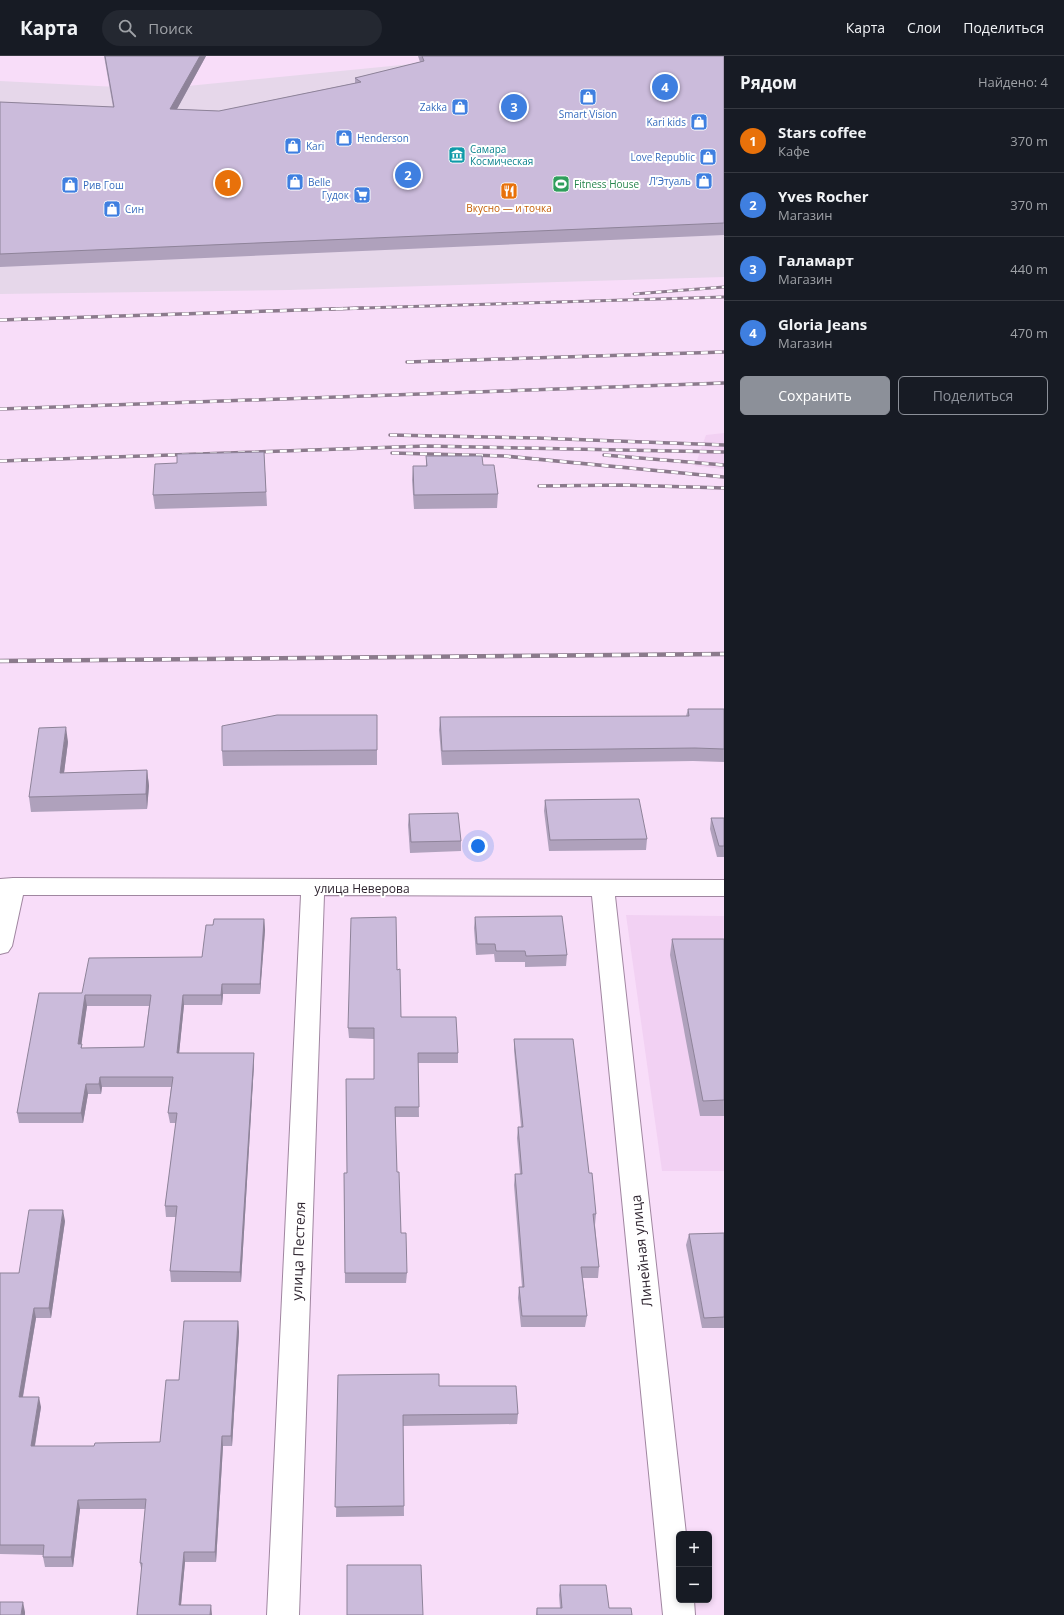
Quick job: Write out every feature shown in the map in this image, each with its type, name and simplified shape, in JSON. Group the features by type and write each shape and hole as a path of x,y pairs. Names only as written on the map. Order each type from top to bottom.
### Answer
{"street":[{"name":"улица Неверова","path":"6,887 724,888"},
{"path":"0,946 6,887"},
{"name":"Линейная улица","path":"603,887 679,1615"},
{"name":"улица Пестеля","path":"283,1615 313,888"}],"shaded area":[{"name":"Гудок","path":"535,56 724,56 724,277 289,290 0,294 0,81 157,89 432,62"},
{"path":"724,433 724,469 695,466 706,435"},
{"path":"626,915 724,916 724,1171 662,1171"}],"building":[{"name":"Гудок","path":"105,56 200,56 170,109 219,111 361,82 355,78 424,61 422,56 724,56 724,223 0,254 0,102 114,107"},
{"path":"264,452 266,492 153,495 155,464 177,463 177,454"},
{"path":"426,456 482,456 483,465 494,465 498,494 414,495 413,466 427,466"},
{"path":"688,709 724,709 724,749 695,748 442,751 440,717 689,716"},
{"path":"277,715 377,715 377,750 222,751 222,726"},
{"path":"66,727 60,773 147,770 146,794 29,797 39,728"},
{"path":"639,799 647,839 550,840 545,800"},
{"path":"458,813 461,841 411,842 409,814"},
{"path":"711,818 724,818 724,846 719,846"},
{"path":"562,916 567,955 526,956 525,951 496,951 495,944 477,944 475,917"},
{"path":"396,917 397,970 400,969 401,1017 456,1017 458,1053 418,1053 419,1107 395,1107 401,1233 406,1233 407,1273 345,1273 344,1173 347,1173 346,1079 374,1079 374,1028 348,1028 351,918"},
{"path":"214,919 264,919 260,984 222,984 221,995 183,995 177,1053 254,1053 240,1272 170,1271 177,1206 165,1206 177,1113 168,1113 173,1077 100,1077 99,1084 86,1084 81,1113 17,1113 39,993 82,993 89,958 202,957 206,925 213,925","holes":["85,995 151,995 144,1047 81,1048 82,1044 78,1044"]},
{"path":"672,939 724,939 724,1100 703,1101"},
{"path":"514,1039 573,1039 589,1173 592,1173 596,1214 593,1214 599,1267 581,1267 587,1316 522,1316 519,1287 524,1287 515,1174 522,1174 518,1127 523,1127"},
{"path":"29,1210 63,1210 49,1308 34,1308 19,1397 39,1397 31,1446 94,1446 95,1443 160,1442 166,1380 179,1380 184,1321 238,1321 231,1436 222,1436 215,1552 184,1552 179,1605 211,1605 210,1615 137,1615 146,1499 78,1500 71,1557 43,1557 44,1545 0,1545 0,1273 19,1273"},
{"path":"724,1233 724,1317 704,1318 689,1234"},
{"path":"439,1374 439,1386 516,1386 518,1414 403,1415 404,1506 335,1507 338,1375"},
{"path":"347,1565 421,1565 423,1615 347,1615"},
{"path":"560,1585 606,1585 609,1608 631,1608 632,1615 537,1615 537,1608 562,1608"},
{"path":"0,1602 23,1602 21,1615 0,1615"}],"railway":[{"path":"634,294 724,287"},
{"path":"354,308 724,297"},
{"path":"0,320 354,308"},
{"path":"331,309 354,308"},
{"path":"354,308 363,308"},
{"path":"407,362 724,352"},
{"path":"0,409 724,383"},
{"path":"390,435 536,438 724,445"},
{"path":"0,461 427,446 724,452"},
{"path":"392,453 504,456 724,477"},
{"path":"604,455 724,465"},
{"path":"539,486 622,485 724,488"},
{"path":"0,661 724,654"}],"place":[{"name":"Gloria Jeans","path":"665,87"},
{"name":"Smart Vision","path":"588,97"},
{"name":"Zakka","path":"460,107"},
{"name":"Галамарт","path":"514,107"},
{"name":"Kari kids","path":"699,122"},
{"name":"Henderson","path":"344,138"},
{"name":"Kari","path":"293,146"},
{"name":"Самара Космическая","path":"457,155"},
{"name":"Love Republic","path":"708,157"},
{"name":"Yves Rocher","path":"408,175"},
{"name":"Л’Этуаль","path":"704,181"},
{"name":"Belle","path":"295,182"},
{"name":"Stars coffee","path":"228,183"},
{"name":"Fitness House","path":"561,184"},
{"name":"Рив Гош","path":"70,185"},
{"name":"Вкусно — и точка","path":"509,191"},
{"name":"Гудок","path":"362,195"},
{"name":"Син","path":"112,209"}]}
